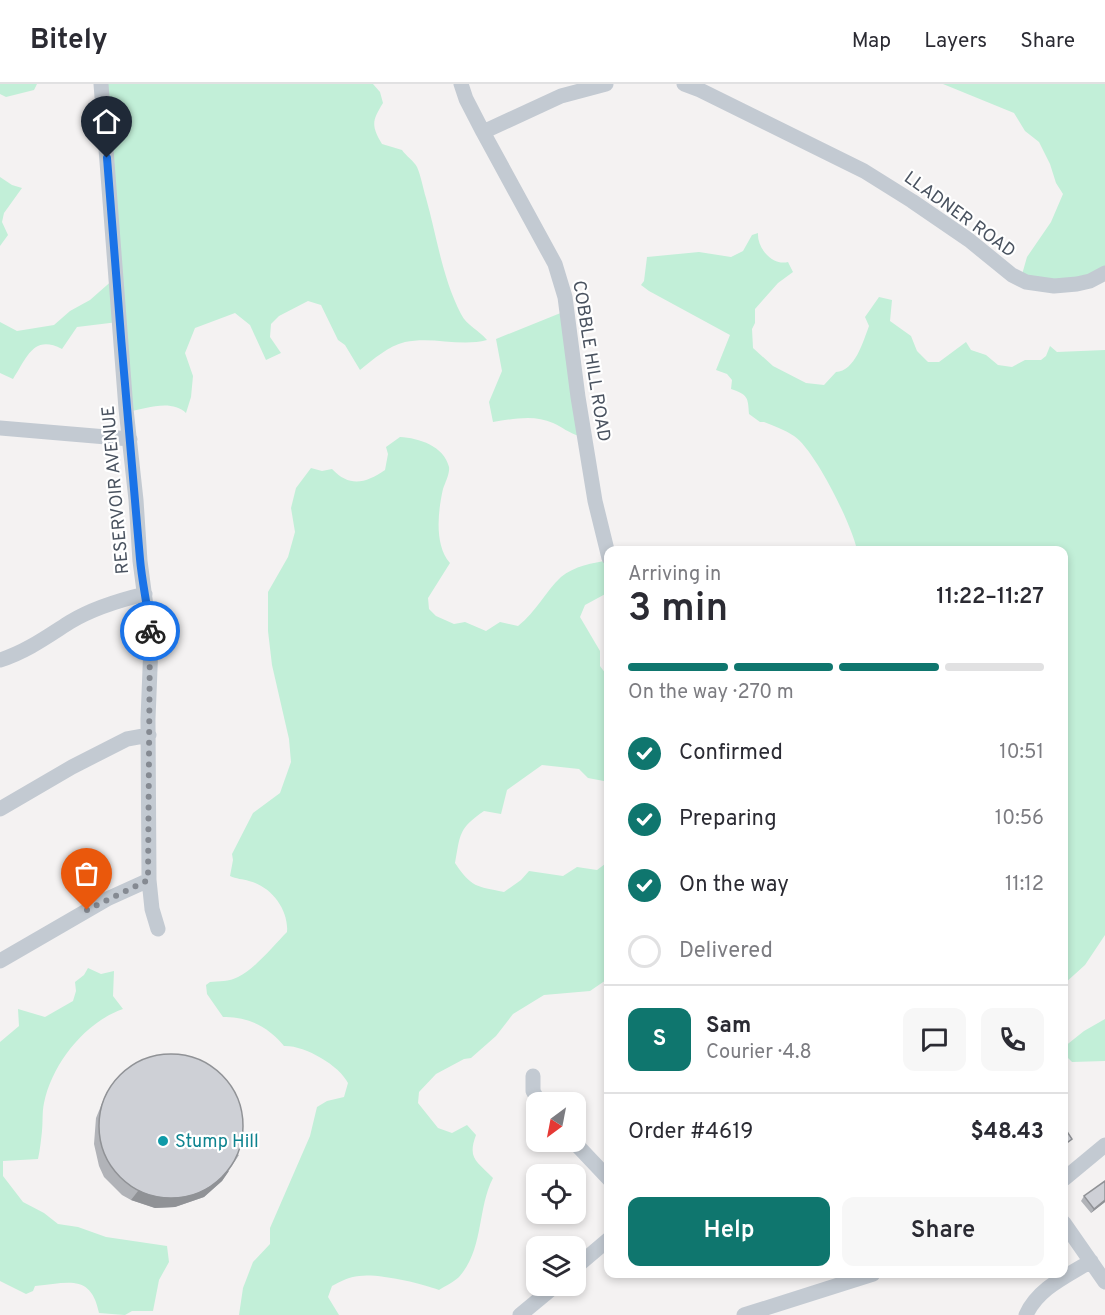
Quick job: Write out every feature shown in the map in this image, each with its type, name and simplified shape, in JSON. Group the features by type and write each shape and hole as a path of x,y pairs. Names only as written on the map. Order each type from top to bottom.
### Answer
{"street":[{"name":"RESERVOIR AVENUE","path":"101,84 140,561 151,644 148,880 152,909 158,928"},
{"name":"COBBLE HILL ROAD","path":"461,84 483,132 555,264 565,297 595,501 606,546"},
{"path":"483,132 561,96 606,84"},
{"name":"LLADNER ROAD","path":"684,84 864,171 969,240 1012,275 1026,282 1040,285 1066,285 1090,281 1105,273"},
{"path":"0,428 130,439"},
{"path":"0,660 18,653 92,611 145,594"},
{"path":"0,809 72,767 127,739 149,735"},
{"path":"0,961 97,904 148,880"},
{"path":"533,1076 534,1092"},
{"path":"1068,1176 1105,1145"},
{"path":"583,1152 604,1174"},
{"path":"1068,1229 1105,1282"},
{"path":"586,1259 604,1243"},
{"path":"1068,1275 1091,1261"},
{"path":"744,1315 860,1278"},
{"path":"1026,1315 1039,1295 1063,1278"},
{"path":"520,1315 543,1296"}],"green space":[{"path":"0,84 37,84 34,90 6,97 0,94"},
{"path":"101,84 373,84 380,92 383,103 374,123 376,132 382,144 402,150 417,167 444,271 454,300 464,318 487,340 405,342 387,350 360,370 345,345 338,340 321,305 308,301 279,316 271,324 270,337 281,353 266,360 250,325 235,313 195,328 185,353 193,376 191,397 186,413 174,406 166,405 128,412 118,322 77,327 62,349 44,344 32,350 13,379 0,373 0,322 17,331 54,325 70,311 90,300 115,278"},
{"path":"943,84 1105,84 1105,278 1084,284 1021,278 1027,257 1051,222 1063,194 1039,142 1025,131 1014,113"},
{"path":"0,177 22,188 4,213 2,222 8,235 0,246"},
{"path":"758,233 760,244 767,255 782,263 788,262 793,272 778,283 755,309 755,323 752,329 753,348 773,366 806,383 824,385 836,372 848,367 861,347 869,326 865,317 879,297 892,300 890,321 911,336 917,351 928,362 939,362 966,342 971,350 986,355 998,365 1012,367 1025,360 1041,360 1046,356 1050,346 1057,352 1105,350 1105,935 1085,965 1068,980 1068,546 856,546 832,489 803,444 791,434 760,422 749,414 746,397 731,389 732,380 727,374 716,370 730,335 641,285 644,281 647,257 699,252 731,257 743,251 752,235"},
{"path":"568,310 579,436 546,420 523,418 493,422 489,402 502,371 496,339"},
{"path":"400,437 423,441 442,454 449,467 441,498 439,537 441,547 450,563 428,598 429,609 436,616 454,624 465,622 486,631 500,622 518,626 566,573 604,561 604,595 585,605 580,617 600,651 600,666 604,671 604,781 588,778 579,769 542,765 507,790 501,814 484,811 465,827 460,838 455,863 475,885 504,892 529,871 563,876 577,867 597,870 604,865 604,981 590,991 544,995 513,1014 496,1036 471,1058 464,1059 436,1074 419,1092 418,1103 438,1128 452,1133 467,1125 476,1135 473,1155 493,1178 484,1203 473,1254 459,1277 439,1290 387,1277 367,1275 355,1277 332,1286 328,1297 339,1315 239,1315 243,1288 253,1262 270,1244 270,1228 310,1136 317,1107 327,1101 344,1097 348,1083 337,1069 320,1057 301,1049 284,1046 272,1033 257,1024 241,1018 223,1017 207,994 206,985 210,982 238,977 257,963 287,932 285,915 271,894 257,884 230,876 232,854 253,813 280,793 291,762 289,739 272,665 268,631 268,592 288,557 295,532 291,508 296,488 311,468 322,471 332,469 345,479 358,482 385,470 388,454 386,447"},
{"path":"88,968 101,974 114,971 113,996 123,1009 96,1024 72,1046 48,1088 43,1110 38,1159 3,1161 3,1176 23,1202 44,1213 58,1224 78,1227 106,1237 167,1246 169,1262 159,1280 153,1311 132,1311 125,1315 99,1313 90,1291 76,1283 35,1286 33,1291 26,1294 0,1281 0,1042 19,1026 18,1009 45,1017 73,1001 76,991 75,982 84,975"},
{"path":"1105,1019 1105,1061 1072,1062 1068,1058 1068,1044"}],"building":[{"path":"171,1054 198,1060 211,1066 222,1075 231,1086 237,1099 243,1126 237,1153 231,1166 222,1177 211,1186 198,1192 171,1198 144,1192 131,1186 120,1177 111,1166 105,1153 99,1126 105,1099 111,1086 120,1075 131,1066 144,1060"},
{"path":"1105,1181 1105,1200 1094,1209 1084,1196"}],"way so far":[{"path":"87,910 148,880 150,631"}],"place":[{"name":"Stump Hill","path":"163,1141"}],"route":[{"path":"107,158 126,409 140,561 150,631"}]}
